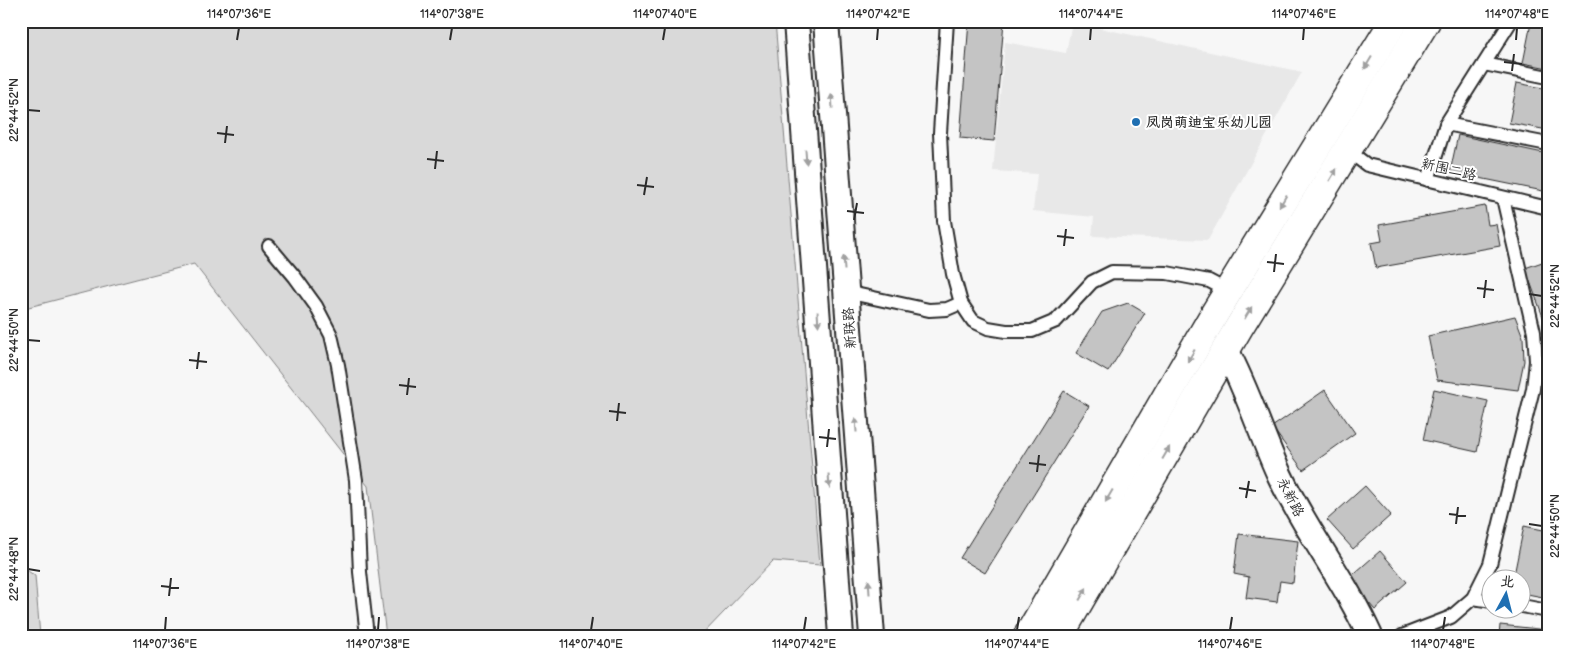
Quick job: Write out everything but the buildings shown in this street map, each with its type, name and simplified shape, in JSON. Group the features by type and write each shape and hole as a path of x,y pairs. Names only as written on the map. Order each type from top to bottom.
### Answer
{"street":[{"path":"796,21 841,636"},
{"name":"新联路","path":"826,21 872,636"},
{"path":"1028,636 1228,291 1394,21"},
{"path":"1059,636 1226,350 1426,21"},
{"name":"永新路","path":"1226,350 1239,374 1280,476 1303,521 1361,617 1370,636"}],"lane":[{"path":"947,21 940,133 944,221 953,274 962,303 973,322 988,328 1032,331 1056,321 1092,282 1112,272 1166,273 1209,281 1228,291"},
{"path":"1428,180 1446,124 1511,21"},
{"path":"1484,64 1548,77"},
{"path":"1446,124 1548,144"},
{"name":"新围二路","path":"1347,150 1367,165 1548,208"},
{"path":"1402,636 1451,617 1473,598 1490,564 1533,389 1536,361 1534,332 1503,198"},
{"path":"269,246 316,306 331,335 338,365 356,480 360,572 367,636"},
{"path":"846,292 929,310 947,309 962,303"},
{"path":"1473,598 1482,599"},
{"path":"1532,608 1548,611"}],"shaded area":[{"path":"21,21 775,21 820,565 773,561 701,636 386,636 368,486 194,264 21,309"},
{"name":"凤岗萌迪宝乐幼儿园","path":"1072,22 1302,72 1208,240 1092,236 1094,217 1033,211 1037,174 993,171 1005,42 1066,53"},
{"path":"21,566 35,576 40,636 21,636"}],"place":[{"name":"凤岗萌迪宝乐幼儿园","path":"1136,122"}]}
